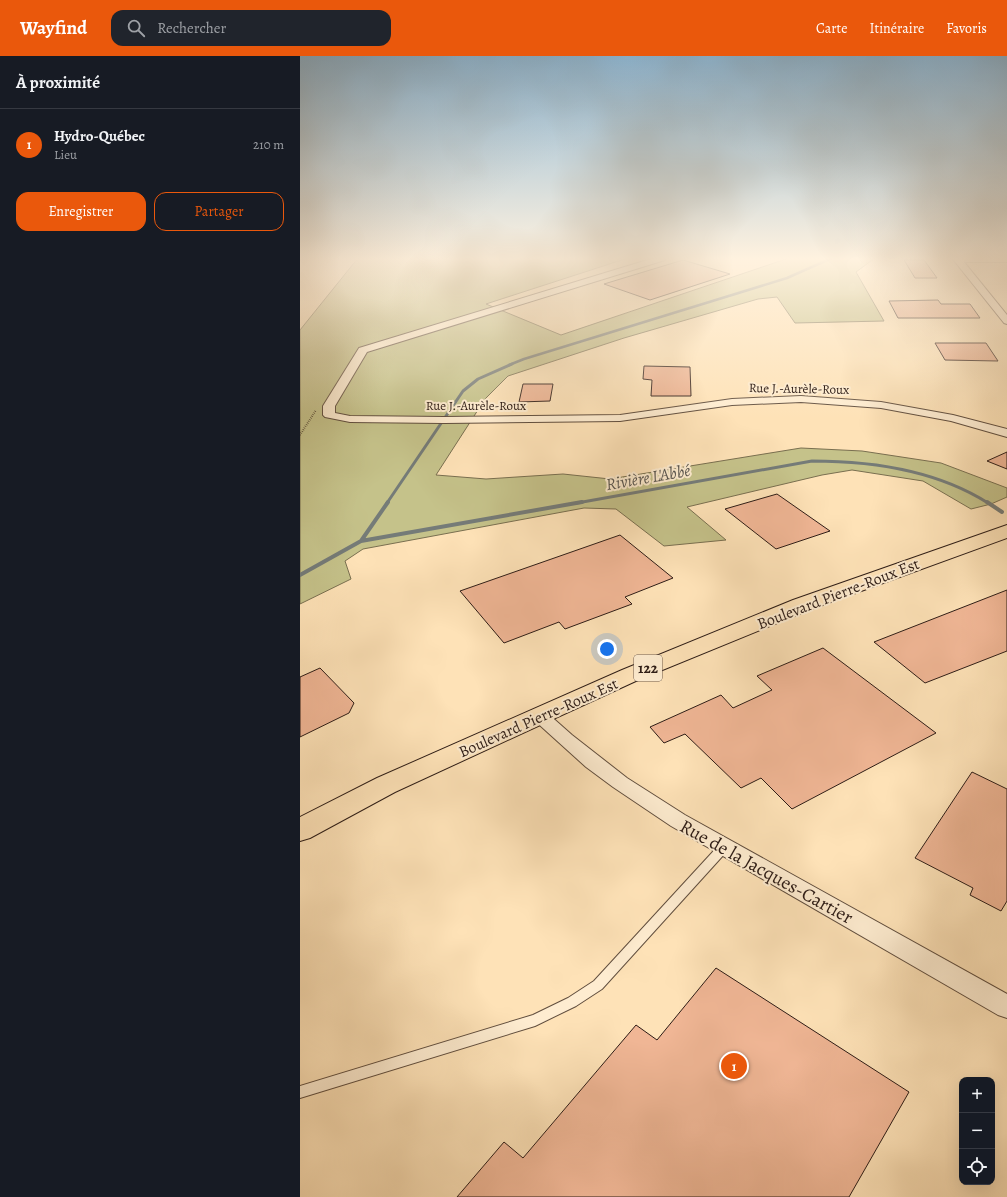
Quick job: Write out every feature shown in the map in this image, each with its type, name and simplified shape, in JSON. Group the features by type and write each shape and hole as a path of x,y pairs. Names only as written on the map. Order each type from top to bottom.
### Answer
{"main road":[{"name":"Boulevard Pierre-Roux Est","path":"300,830 386,785 630,675 801,606 1007,531"}],"street":[{"name":"Rue J.-Aurèle-Roux","path":"489,311 363,350 329,406 329,415 350,419 620,418 732,402 801,399 874,404 953,418 1007,433"},
{"path":"1000,311 1007,320"},
{"name":"Rue de la Jacques-Cartier","path":"540,716 560,736 615,780 672,817 1007,1007"}],"lane":[{"path":"300,1092 535,1020 572,1002 598,985 724,847"}],"shaded area":[{"path":"315,311 504,311 561,335 631,311 716,311 624,338 508,376 485,399 436,475 486,479 563,474 610,479 801,448 862,451 941,463 1007,488 1007,497 991,504 971,509 923,481 852,470 822,475 687,507 726,540 664,546 616,509 584,508 363,549 345,561 351,579 300,604 300,330"},
{"path":"787,311 878,311 884,321 795,323"}],"building":[{"path":"894,311 975,311 980,318 898,318"},
{"path":"935,343 986,343 998,361 945,360"},
{"path":"644,366 690,367 691,396 651,396 652,380 643,379"},
{"path":"523,384 553,384 550,401 519,402"},
{"path":"1007,452 1007,469 987,461"},
{"path":"777,494 830,531 776,549 725,509"},
{"path":"620,535 673,578 625,597 632,604 565,629 559,622 504,643 460,591"},
{"path":"1007,590 1007,651 925,683 874,642"},
{"path":"823,648 936,733 792,809 761,778 741,788 685,734 664,743 650,727 721,695 733,708 772,690 757,676"},
{"path":"320,668 354,703 349,713 300,737 300,677"},
{"path":"972,772 1007,789 1007,901 1001,911 970,895 973,888 915,858"},
{"path":"716,968 909,1092 849,1197 457,1197 504,1142 523,1158 636,1025 657,1040"}],"waterway":[{"path":"509,365 679,311"},
{"path":"387,503 463,391 478,379 512,364"},
{"name":"Rivière L'Abbé","path":"577,503 812,461 858,463 926,475 968,492 988,503"},
{"path":"361,541 388,502"},
{"name":"Rivière L'Abbé","path":"361,541 582,502"},
{"name":"Rivière L'Abbé","path":"987,502 1002,512"},
{"name":"Rivière L'Abbé","path":"300,575 361,541"}],"place":[{"name":"Hydro-Québec","path":"734,1066"}]}
